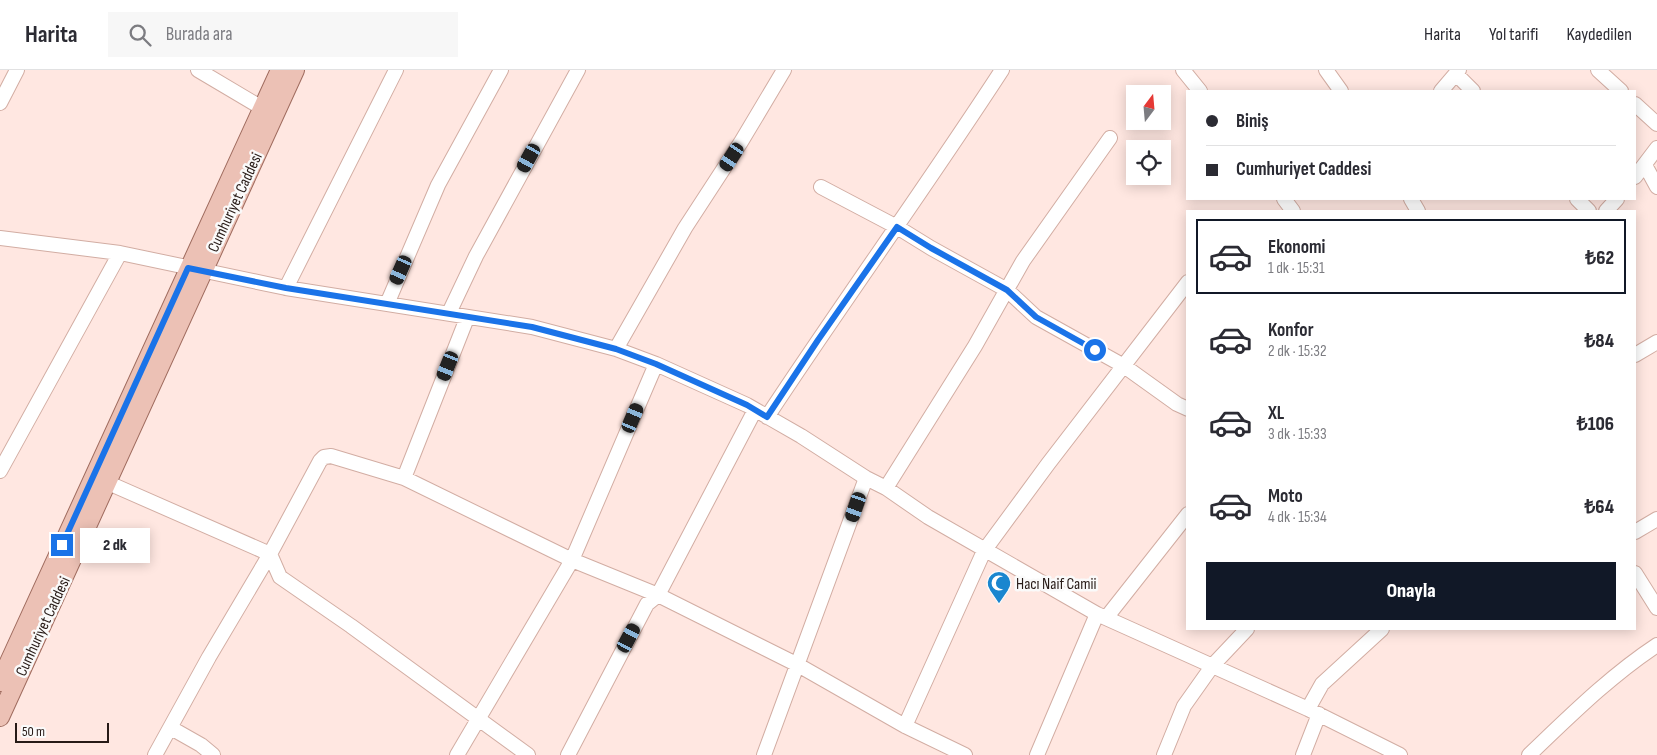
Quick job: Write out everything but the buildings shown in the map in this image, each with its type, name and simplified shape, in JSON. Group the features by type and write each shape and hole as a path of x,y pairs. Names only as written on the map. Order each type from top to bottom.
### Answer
{"main road":[{"name":"Cumhuriyet Caddesi","path":"196,270 262,108 280,70"},
{"name":"Cumhuriyet Caddesi","path":"0,717 100,480 196,270 295,70"},
{"name":"Cumhuriyet Caddesi","path":"0,682 100,480"}],"street":[{"path":"0,103 17,70"},
{"path":"198,70 262,108"},
{"path":"286,288 396,70"},
{"path":"386,304 438,185 501,70"},
{"path":"449,313 476,256 578,70"},
{"path":"616,349 685,228 741,142 784,70"},
{"path":"568,755 646,604 658,595 761,413 818,340 897,227 1002,70"},
{"path":"1184,70 1199,90"},
{"path":"1326,70 1340,90"},
{"path":"1598,70 1620,90"},
{"path":"1442,90 1457,72 1472,90"},
{"path":"1636,105 1657,124"},
{"path":"886,488 975,346 1023,262 1110,138"},
{"path":"1636,175 1657,148"},
{"path":"1645,165 1657,187"},
{"path":"822,187 897,227 1007,290 1036,317 1124,366 1177,404 1186,408"},
{"path":"1578,200 1589,210"},
{"path":"1607,210 1616,200"},
{"path":"0,238 120,253 286,288 532,327 616,349 656,364 761,413 866,478 886,488 928,517 984,551 1102,616 1313,711 1400,755"},
{"path":"0,471 120,253"},
{"path":"905,726 984,551 1048,464 1186,285"},
{"path":"404,478 467,318"},
{"path":"1636,354 1657,342"},
{"path":"457,755 572,560 656,364"},
{"path":"155,755 324,457 331,456 404,478 572,560 658,595 798,665 950,752 965,755"},
{"path":"764,755 866,478"},
{"path":"100,480 270,554 280,577 352,626 528,755"},
{"path":"1037,755 1102,616 1186,516"},
{"path":"1636,531 1657,519"},
{"path":"1636,575 1657,608"},
{"path":"1164,755 1184,706 1213,665 1246,630"},
{"path":"1302,755 1322,684 1381,630"},
{"path":"1529,755 1579,707 1642,655 1657,645"},
{"path":"171,728 213,755"}],"place":[{"name":"Hacı Naif Camii","path":"999,604"}],"route":[{"path":"62,545 188,268 286,288 532,327 616,349 656,364 747,405 767,417 897,227 1007,290 1036,317 1095,350"}]}
